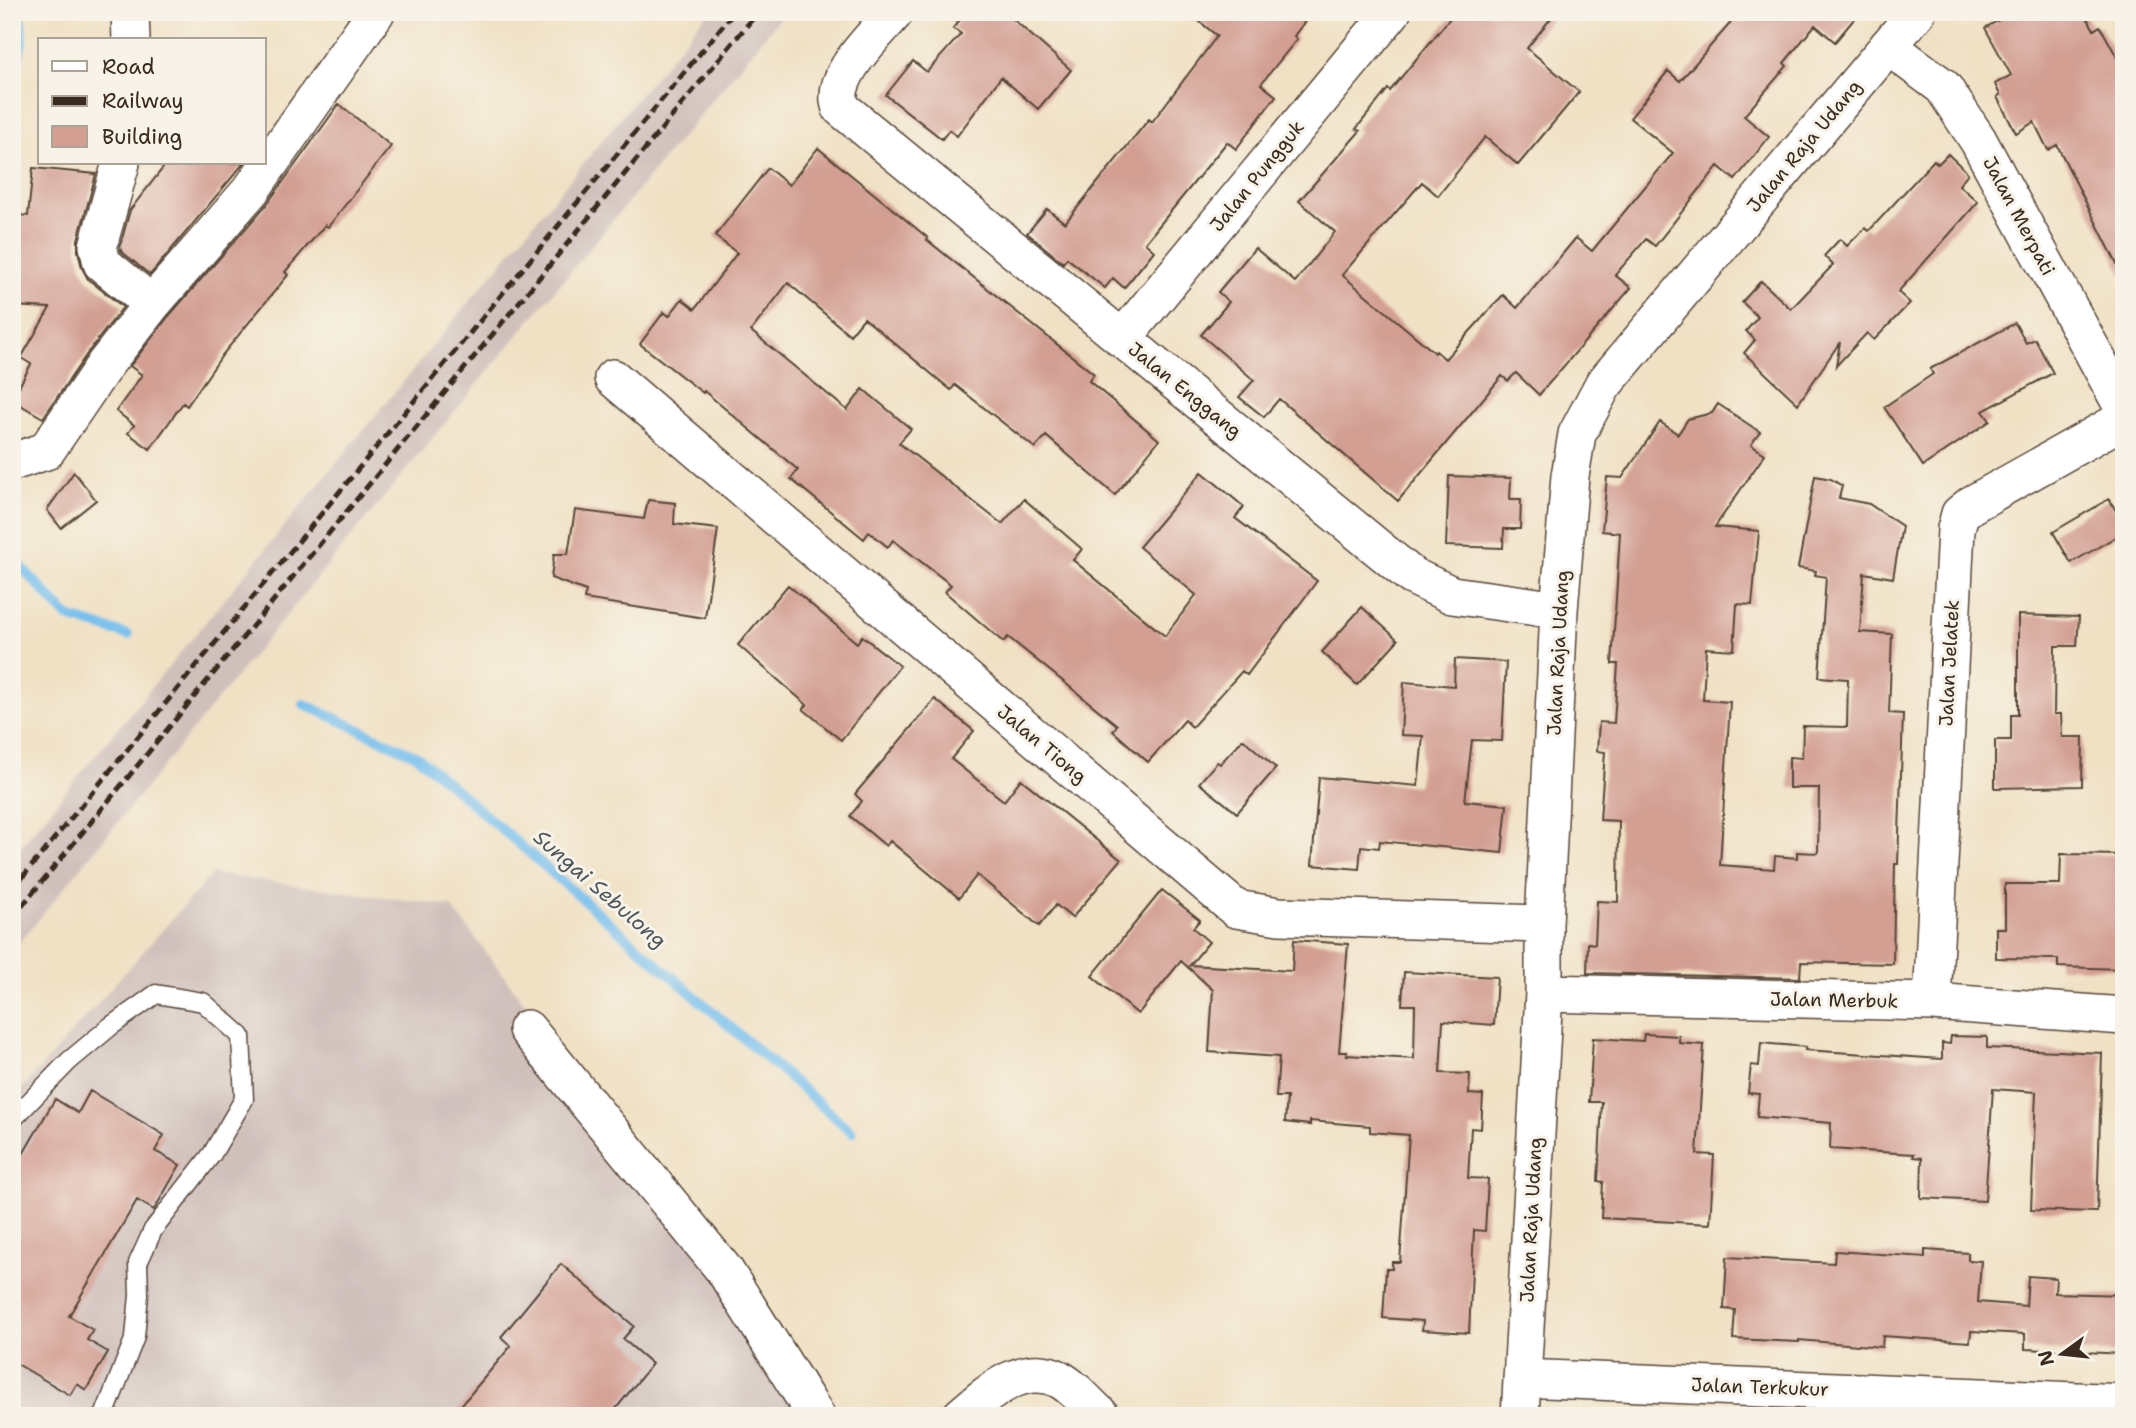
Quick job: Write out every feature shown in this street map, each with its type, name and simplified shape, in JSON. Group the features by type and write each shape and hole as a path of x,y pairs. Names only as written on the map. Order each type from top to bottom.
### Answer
{"street":[{"path":"130,12 131,38"},
{"path":"12,462 46,451 106,363 152,304 251,190 376,12"},
{"name":"Jalan Enggang","path":"895,12 848,68 838,89 837,99 841,108 1412,576 1452,595 1559,610"},
{"name":"Jalan Pungguk","path":"1122,339 1392,12"},
{"name":"Jalan Raja Udang","path":"1520,1416 1544,993 1544,924 1559,610 1570,476 1577,434 1603,385 1917,12"},
{"name":"Jalan Merpati","path":"1888,46 1943,87 1978,140 2124,409"},
{"path":"121,164 98,246 99,255 102,263 152,304"},
{"name":"Jalan Tiong","path":"613,378 1236,909 1279,916 1544,924"},
{"name":"Jalan Jelatek","path":"1932,1002 1956,529 1960,514 1970,505 2124,419"},
{"name":"Jalan Merbuk","path":"1544,993 1932,1002 2124,1016"},
{"path":"527,1029 725,1271 816,1416"},
{"path":"961,1416 995,1387 1014,1378 1033,1374 1047,1374 1061,1380 1101,1416"},
{"name":"Jalan Terkukur","path":"1522,1377 2057,1407 2124,1403"}],"lane":[{"path":"12,1120 69,1061 111,1026 156,994 204,1002 241,1036 244,1099 212,1154 153,1230 138,1263 139,1296 135,1337 104,1416"}],"shaded area":[{"path":"708,12 785,12 274,630 12,952 12,857"},
{"path":"212,874 451,906 837,1416 12,1416 12,1100"}],"building":[{"path":"967,12 1005,12 1071,70 1038,109 1001,77 957,136 949,130 942,139 886,95 913,61 927,72 961,34 953,28"},
{"path":"1188,12 1312,12 1294,36 1297,39 1261,84 1276,96 1236,149 1227,142 1145,243 1154,251 1124,288 1113,278 1105,288 1067,258 1063,263 1027,233 1047,209 1065,223 1149,119 1152,122 1217,36"},
{"path":"1455,12 1556,12 1527,48 1579,92 1518,165 1485,137 1438,196 1422,182 1342,275 1445,359 1503,295 1517,308 1576,238 1592,251 1673,153 1630,118 1668,71 1680,81 1740,12 1860,12 1835,42 1815,25 1784,63 1787,66 1744,116 1769,137 1735,180 1718,166 1655,246 1646,239 1615,275 1631,288 1539,395 1516,373 1508,381 1502,376 1398,501 1279,399 1264,417 1239,397 1254,380 1201,335 1229,302 1218,292 1255,248 1295,282 1335,232 1299,201 1360,131 1356,129 1388,89 1390,91"},
{"path":"1994,12 2084,12 2094,30 2100,26 2124,70 2124,278 2057,145 2048,150 2034,122 2016,133 1997,97 2000,95 1995,84 2011,75 1985,28 1999,20"},
{"path":"339,104 391,146 328,227 325,225 285,272 288,275 223,354 187,406 183,403 150,449 128,433 134,425 116,411 142,375 130,366 168,317 267,204"},
{"path":"818,148 928,238 927,240 1094,374 1089,381 1159,440 1115,495 1046,436 1035,448 955,385 951,390 864,318 850,335 788,283 751,331 847,410 863,389 911,429 899,443 1002,524 1024,499 1082,549 1073,560 1165,636 1196,595 1139,547 1202,472 1244,507 1235,518 1317,581 1247,675 1242,671 1192,727 1185,720 1148,762 1113,731 1117,725 1008,637 1003,642 945,592 951,585 893,540 888,547 869,532 864,539 791,479 798,470 704,391 703,393 640,344 664,312 669,316 682,299 695,309 737,253 715,236 768,168 789,185"},
{"path":"1948,154 1968,173 1959,185 1978,202 1898,292 1910,303 1874,340 1867,333 1836,366 1840,342 1798,404 1744,353 1755,340 1746,331 1758,317 1742,302 1761,281 1791,309 1833,265 1824,256 1840,239 1847,246 1865,228 1869,231 1934,160 1938,164"},
{"path":"166,164 243,164 150,275 121,251 130,210"},
{"path":"33,168 96,174 78,240 78,251 88,279 123,307 43,418 12,400 31,364 21,358 50,308 12,306 12,276 19,215 28,216"},
{"path":"2015,323 2026,343 2035,339 2053,373 1983,411 1990,421 1923,466 1884,407 1933,374 1930,369"},
{"path":"1718,404 1760,432 1751,445 1765,454 1715,527 1759,531 1752,605 1737,604 1734,650 1706,648 1703,700 1730,702 1720,865 1774,869 1775,856 1797,858 1797,852 1818,853 1819,788 1789,788 1789,757 1802,758 1803,726 1847,727 1848,679 1819,677 1826,577 1815,575 1816,571 1798,568 1815,476 1831,479 1842,486 1839,498 1869,504 1902,526 1893,578 1864,573 1860,632 1892,634 1889,713 1903,714 1893,964 1801,962 1800,978 1587,973 1588,943 1595,944 1597,901 1618,902 1619,821 1600,820 1605,752 1597,751 1599,722 1614,723 1618,664 1612,664 1620,533 1602,531 1607,477 1622,478 1660,422 1678,434 1688,419 1712,413"},
{"path":"74,472 96,500 61,528 47,510"},
{"path":"1449,476 1511,478 1510,499 1521,499 1520,529 1504,529 1503,548 1446,546"},
{"path":"2109,499 2124,524 2124,532 2071,563 2053,532"},
{"path":"648,500 675,503 674,524 718,529 705,618 584,599 586,591 551,578 554,554 568,554 575,510 644,519"},
{"path":"788,585 857,643 862,636 900,666 841,740 803,709 807,705 738,645"},
{"path":"1362,607 1398,640 1357,685 1322,652"},
{"path":"2018,615 2079,617 2077,646 2055,646 2054,714 2061,714 2062,737 2083,737 2082,786 1995,788 1995,740 2011,740 2011,715 2018,715"},
{"path":"1455,659 1506,662 1502,741 1472,740 1465,801 1507,805 1502,853 1380,841 1379,848 1361,846 1359,869 1312,865 1319,777 1418,786 1423,736 1401,735 1404,682 1454,686"},
{"path":"935,699 974,731 951,759 1004,801 1021,779 1121,860 1072,918 1056,905 1039,926 977,875 959,898 890,841 886,846 850,816 862,801 855,794"},
{"path":"1243,739 1276,768 1237,813 1199,783 1217,762 1220,764"},
{"path":"2061,854 2124,855 2124,969 2058,967 2058,959 1996,958 1996,928 2005,928 2005,884 2060,884"},
{"path":"1162,890 1200,920 1193,928 1209,942 1190,965 1292,971 1294,940 1348,944 1339,1052 1347,1052 1346,1055 1414,1059 1415,1005 1402,1005 1404,972 1497,977 1494,1025 1443,1021 1440,1073 1470,1074 1469,1094 1483,1095 1481,1129 1471,1128 1468,1178 1488,1179 1485,1231 1474,1230 1469,1333 1422,1330 1423,1321 1383,1318 1386,1269 1392,1269 1392,1262 1400,1262 1409,1135 1370,1132 1370,1126 1310,1121 1310,1125 1285,1122 1287,1097 1276,1097 1279,1057 1209,1052 1213,990 1181,961 1138,1014 1092,976"},
{"path":"1644,1034 1679,1036 1679,1043 1704,1045 1697,1154 1714,1155 1710,1224 1601,1218 1603,1182 1598,1181 1602,1102 1589,1102 1593,1038 1643,1041"},
{"path":"1951,1036 1987,1037 1987,1048 2102,1053 2097,1212 2031,1210 2036,1092 1993,1089 1985,1201 1921,1198 1922,1158 1913,1157 1914,1154 1830,1149 1831,1123 1757,1117 1759,1094 1748,1093 1751,1065 1759,1066 1761,1043 1806,1047 1805,1050 1942,1059 1942,1043 1950,1044"},
{"path":"90,1091 164,1135 155,1151 180,1165 154,1210 137,1200 69,1316 93,1330 87,1340 108,1352 86,1390 77,1384 70,1395 12,1361 12,1173 55,1099 78,1113"},
{"path":"1925,1250 1968,1253 1968,1260 1981,1261 1978,1302 2026,1306 2028,1276 2056,1278 2055,1293 2124,1295 2124,1354 2025,1349 2025,1334 1971,1331 1970,1342 1883,1336 1882,1347 1799,1340 1733,1339 1735,1310 1724,1309 1727,1257 1834,1263 1835,1251 1925,1257"},
{"path":"561,1264 634,1326 623,1339 652,1364 610,1416 452,1416 511,1346 501,1337"}],"waterway":[{"name":"Sungai Sebulong","path":"12,83 22,41 20,12"},
{"name":"Sungai Sebulong","path":"12,557 68,617 128,635"},
{"name":"Sungai Sebulong","path":"304,704 417,756 852,1132"}],"railway":[{"path":"12,890 734,12"},
{"path":"12,918 758,12"}]}
